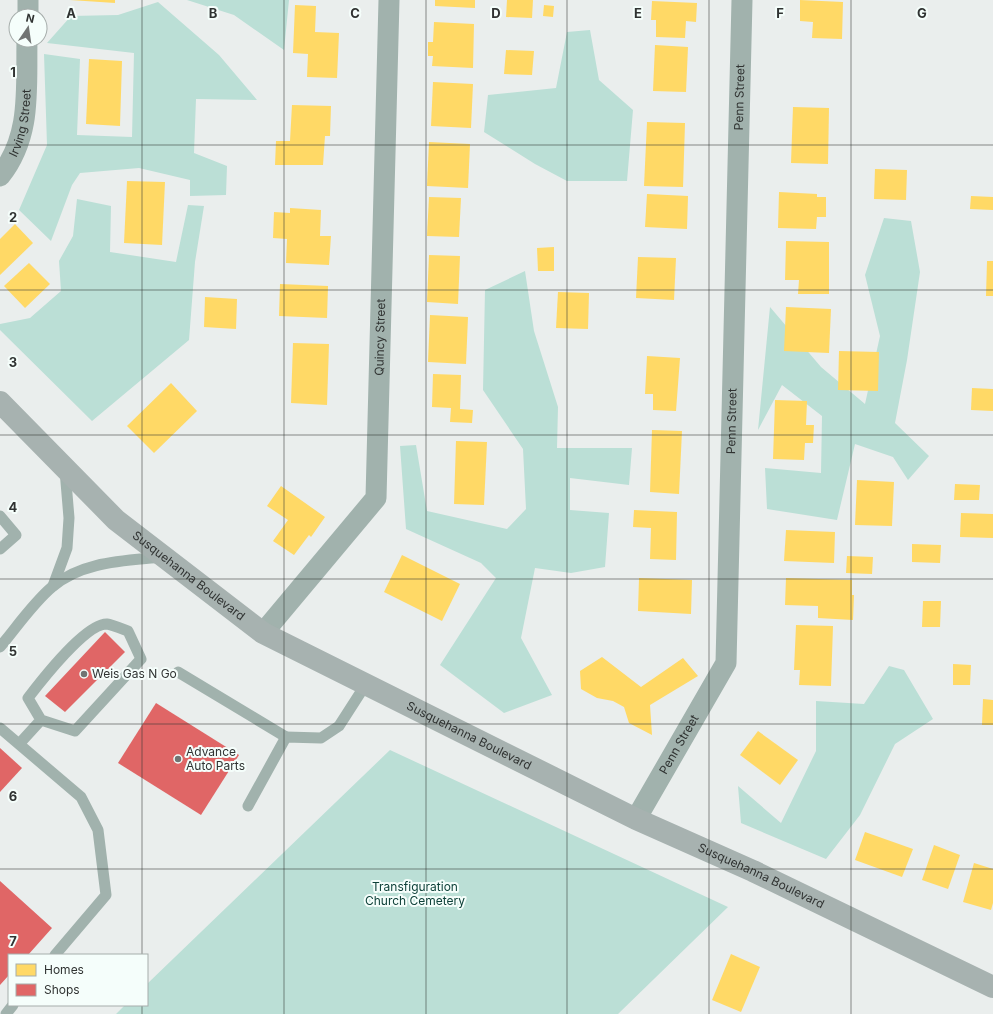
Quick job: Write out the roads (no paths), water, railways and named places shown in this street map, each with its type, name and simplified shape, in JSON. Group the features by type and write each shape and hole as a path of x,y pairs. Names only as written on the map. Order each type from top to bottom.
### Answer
{"highway":[{"name":"Susquehanna Boulevard","path":"0,402 116,520 263,633 636,819 753,871 993,987"}],"street":[{"name":"Quincy Street","path":"263,633 376,498 389,0"},
{"name":"Penn Street","path":"636,819 726,663 742,0"},
{"name":"Irving Street","path":"0,176 18,148 23,134 26,103 28,48"}],"lane":[{"path":"0,647 52,586 67,548 69,518 65,469"},
{"path":"0,516 16,535 0,549"},
{"path":"52,586 80,571 101,564 164,556"},
{"path":"106,624 128,631 142,659 75,731 41,720 28,698 50,670 89,630 106,624"},
{"path":"178,672 286,737 321,738 339,726 366,684"},
{"path":"20,743 41,720"},
{"path":"0,728 20,743 81,797 98,830 106,894 56,954"},
{"path":"248,806 286,737"},
{"path":"6,1014 12,1006"}],"place":[{"name":"Weis Gas N Go","path":"84,674"},
{"name":"Advance Auto Parts","path":"178,759"}],"park label":[{"name":"Transfiguration Church Cemetery","path":"415,894"}]}
